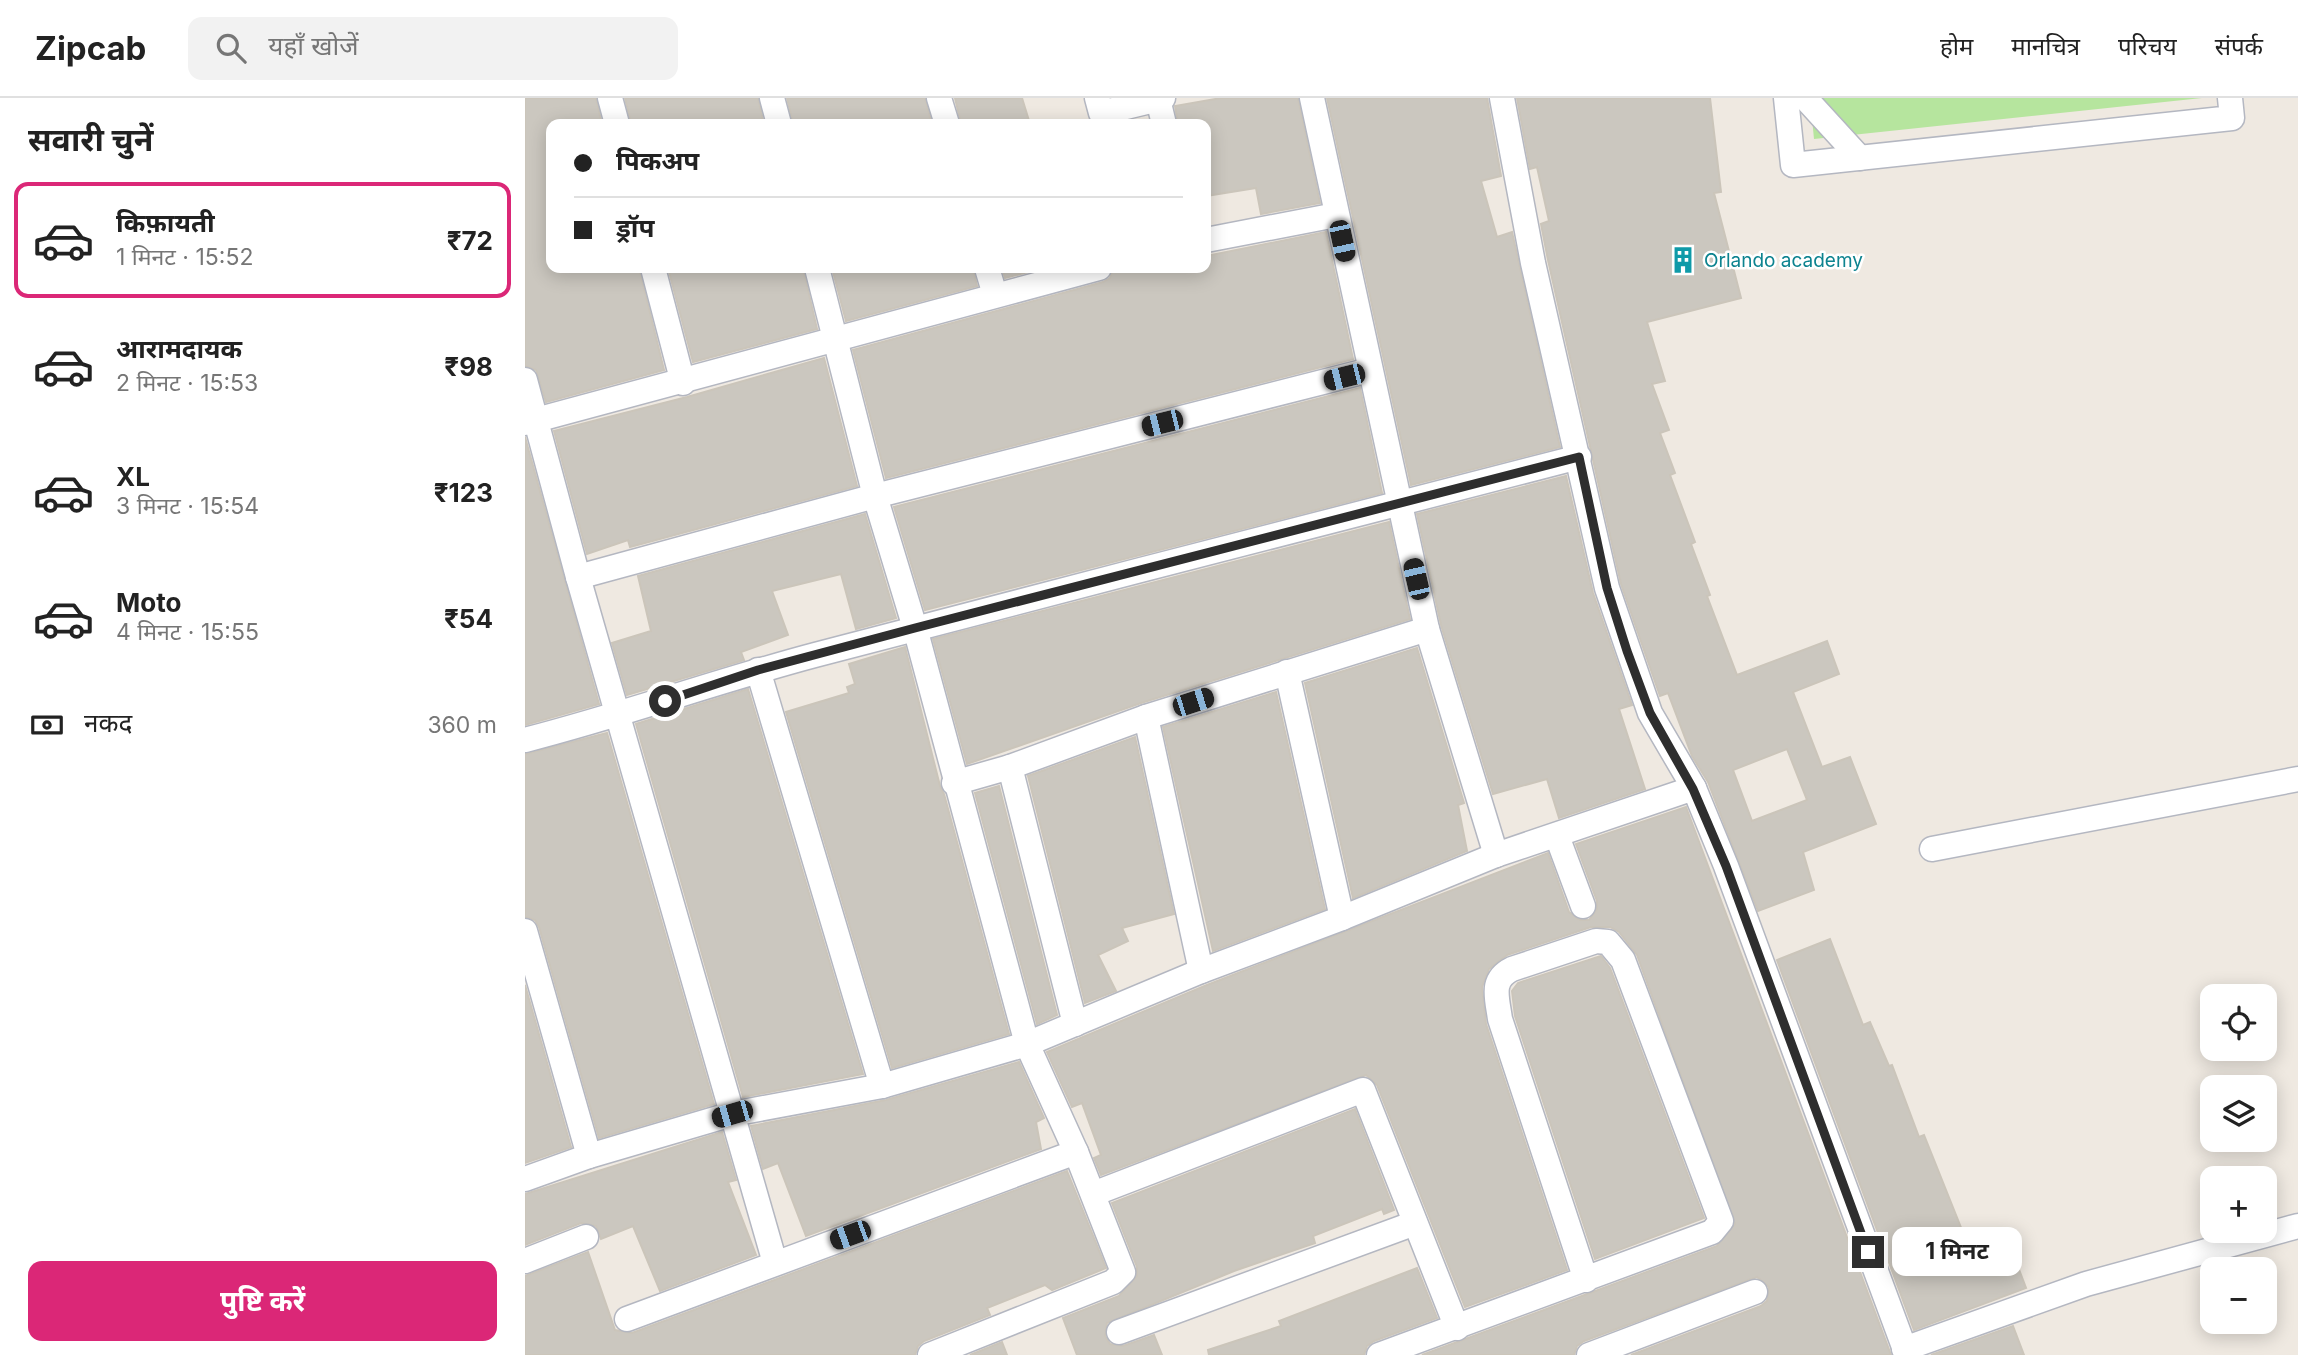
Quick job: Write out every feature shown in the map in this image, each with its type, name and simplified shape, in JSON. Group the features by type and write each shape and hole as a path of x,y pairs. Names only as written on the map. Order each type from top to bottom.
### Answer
{"street":[{"path":"610,98 616,119"},
{"path":"772,98 778,119"},
{"path":"939,98 945,119"},
{"path":"1097,98 1101,113 1160,99 1163,119"},
{"path":"1312,98 1427,629 1496,855"},
{"path":"1502,98 1533,262 1607,588 1627,651 1650,713 1693,789 1726,866 1905,1352 2086,1284 2298,1226"},
{"path":"1786,98 1793,165 2232,118 2230,98"},
{"path":"1805,98 1860,158"},
{"path":"1211,239 1336,215"},
{"path":"654,273 683,383"},
{"path":"818,273 875,496 915,628 954,783 1027,1044 1076,1152 1123,1272 1113,1282 930,1355"},
{"path":"988,273 995,295"},
{"path":"531,422 683,383 1079,273"},
{"path":"577,577 875,496 1370,370"},
{"path":"525,380 531,422 619,716 775,1263"},
{"path":"525,740 619,716 758,670 1579,457"},
{"path":"954,783 1010,767 1146,717 1427,629"},
{"path":"758,670 882,1086"},
{"path":"1287,672 1342,918"},
{"path":"1146,717 1201,971"},
{"path":"1010,767 1075,1024"},
{"path":"1932,849 2298,779"},
{"path":"525,1179 589,1156 732,1114 882,1086 1027,1044 1201,971 1342,918 1496,855 1693,789"},
{"path":"1557,836 1583,906"},
{"path":"525,931 589,1156"},
{"path":"1379,1355 1457,1328 1586,1280 1712,1232 1721,1221 1623,960 1608,942 1596,941 1512,969 1500,975 1495,984 1500,1019 1586,1280"},
{"path":"1093,1194 1363,1090 1457,1328"},
{"path":"627,1319 1076,1152"},
{"path":"1119,1332 1415,1223"},
{"path":"525,1261 586,1237"},
{"path":"1589,1355 1755,1292"}],"green space":[{"path":"1810,98 2202,98 1814,139"}],"building":[{"path":"525,98 596,98 601,119 546,119 546,273 640,273 664,370 546,402 536,370 525,366"},
{"path":"625,98 758,98 763,119 630,119"},
{"path":"787,98 925,98 931,119 792,119"},
{"path":"955,98 1022,98 1028,119 960,119"},
{"path":"1221,98 1298,98 1320,203 1261,214 1256,188 1211,195 1211,119 1177,119 1175,106"},
{"path":"1327,98 1487,98 1501,176 1481,181 1497,237 1512,232 1560,447 1411,485"},
{"path":"1517,98 1710,98 1721,192 1714,193 1741,298 1647,322 1665,381 1652,384 1669,430 1660,433 1675,473 1670,475 1695,542 1691,544 1710,595 1707,596 1737,675 1827,641 1839,674 1793,692 1822,767 1850,757 1876,824 1803,852 1814,890 1758,911 1708,782 1692,756 1668,693 1660,696 1621,584 1548,260 1541,224 1549,221 1537,167 1530,169","holes":["1787,749 1807,800 1752,821 1733,770"]},
{"path":"1326,232 1353,359 886,478 853,350 1103,282 1110,278 1112,273 1211,273 1211,255"},
{"path":"669,273 804,273 817,329 693,362"},
{"path":"833,273 974,273 977,286 846,321"},
{"path":"1004,273 1024,273 1005,278"},
{"path":"824,358 857,486 630,547 628,540 587,554 554,431"},
{"path":"1360,388 1382,493 925,610 894,507"},
{"path":"525,437 599,704 525,725"},
{"path":"1566,476 1593,593 1632,705 1619,709 1645,789 1559,818 1547,779 1493,794 1441,625 1417,514"},
{"path":"865,514 896,618 856,629 841,574 772,591 788,635 741,652 744,660 627,695 612,643 651,631 638,576"},
{"path":"1389,522 1410,619 1141,703 967,764 933,639"},
{"path":"905,647 940,786 1009,1034 892,1068 786,712 849,693 847,687 855,684 849,664"},
{"path":"1417,648 1464,803 1458,805 1467,851 1353,898 1305,683"},
{"path":"748,689 863,1074 743,1097 636,724"},
{"path":"1276,692 1325,909 1213,951 1163,727"},
{"path":"607,733 714,1104 599,1138 539,927 535,920 525,917 525,754"},
{"path":"1135,737 1174,914 1122,928 1128,941 1098,955 1116,991 1085,1003 1028,776"},
{"path":"999,786 1057,1015 1037,1024 975,793"},
{"path":"1686,807 1891,1355 1631,1355 1761,1306 1767,1301 1769,1287 1757,1277 1584,1341 1577,1346 1574,1355 1422,1355 1717,1246 1735,1224 1637,955 1619,932 1610,927 1591,927 1507,955 1489,969 1482,987 1486,1024 1567,1270 1465,1307 1377,1085 1366,1075 1101,1175 1094,1158 1101,1155 1082,1103 1072,1107 1047,1052 1207,985 1548,853 1569,912 1580,920 1589,920 1597,909 1597,901 1576,844"},
{"path":"1830,939 1863,1025 1870,1022 1889,1066 1892,1065 1919,1137 1924,1135 1976,1265 2012,1251 2026,1288 1914,1330 1777,960"},
{"path":"1601,956 1610,968 1704,1218 1595,1259 1515,1016 1512,991 1518,983"},
{"path":"525,985 571,1147 525,1163"},
{"path":"1019,1062 1044,1118 1036,1122 1041,1149 806,1236 778,1163 763,1169 751,1126 886,1100"},
{"path":"1355,1109 1394,1210 1384,1214 1382,1209 1313,1236 1315,1243 1234,1271 1107,1323 1105,1336 1110,1344 1123,1346 1154,1335 1162,1355 1077,1355 1063,1318 1119,1296 1137,1276 1137,1267 1112,1203"},
{"path":"722,1132 736,1180 728,1182 756,1255 660,1291 633,1226 601,1239 596,1226 581,1223 525,1245 525,1194"},
{"path":"1067,1171 1106,1268 1052,1290 1045,1285 987,1308 990,1315 924,1341 918,1346 915,1355 525,1355 525,1276 588,1252 615,1330 632,1333"},
{"path":"1417,1268 1437,1318 1374,1341 1367,1346 1364,1355 1209,1355 1208,1350 1281,1326 1279,1321"},
{"path":"2013,1326 2024,1355 1931,1355"},
{"path":"1002,1342 1007,1355 970,1355"}],"place":[{"name":"Orlando academy","path":"1683,260"}],"route":[{"path":"665,701 758,670 915,628 1579,457 1607,588 1627,651 1650,713 1693,789 1726,866 1868,1252"}]}
